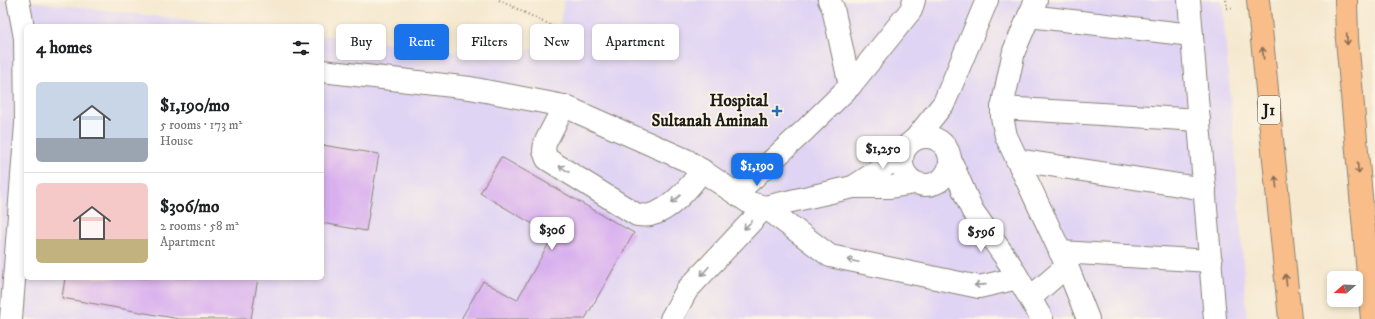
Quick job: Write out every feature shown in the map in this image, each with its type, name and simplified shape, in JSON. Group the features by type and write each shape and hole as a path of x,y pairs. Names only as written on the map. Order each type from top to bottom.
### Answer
{"main road":[{"name":"J1","path":"1258,0 1290,319"},
{"path":"1346,0 1347,39 1372,319"}],"street":[{"path":"18,0 24,28"},
{"path":"829,0 833,8 850,86"},
{"path":"737,193 850,86 911,10 914,0"},
{"path":"972,210 924,184 909,178 904,171 902,155 905,148 916,138 944,103 987,0"},
{"path":"1189,0 1215,319"},
{"path":"1088,319 1064,259 1006,136 1002,117 1002,108 1014,51 1032,8 1192,35"},
{"path":"324,71 470,88 564,106 686,160 750,203 765,207 830,256 979,287 1018,278"},
{"path":"671,319 687,290 765,207 853,188 890,188 940,181 946,175 950,167 944,103"},
{"path":"564,106 545,143 544,151 547,159 637,215 657,213 668,206 693,183 702,170"},
{"path":"1002,108 1199,120"},
{"path":"916,138 924,136 939,140 948,152 972,210 1018,278 1042,319"},
{"path":"11,319 24,150"},
{"path":"853,188 902,155"},
{"path":"1017,160 1204,189"},
{"path":"1030,298 1064,259 1211,261"}],"path":[{"path":"499,0 548,24"},
{"path":"1226,0 1227,8"}],"shaded area":[{"name":"Hospital Sultanah Aminah","path":"0,0 18,0 224,24 24,24 24,280 324,280 324,35 336,37 336,60 386,60 386,43 394,44 394,60 449,60 449,50 457,51 457,60 522,60 522,54 530,50 530,60 584,60 584,24 560,24 564,0 1222,0 1247,319 0,319"}],"building":[{"path":"324,145 379,154 366,231 324,223"},
{"path":"501,157 634,233 585,319 461,319 483,281 517,300 553,236 480,193"},
{"path":"65,280 258,280 251,319 179,319 62,298"}],"place":[{"name":"Hospital Sultanah Aminah","path":"777,111"}]}
